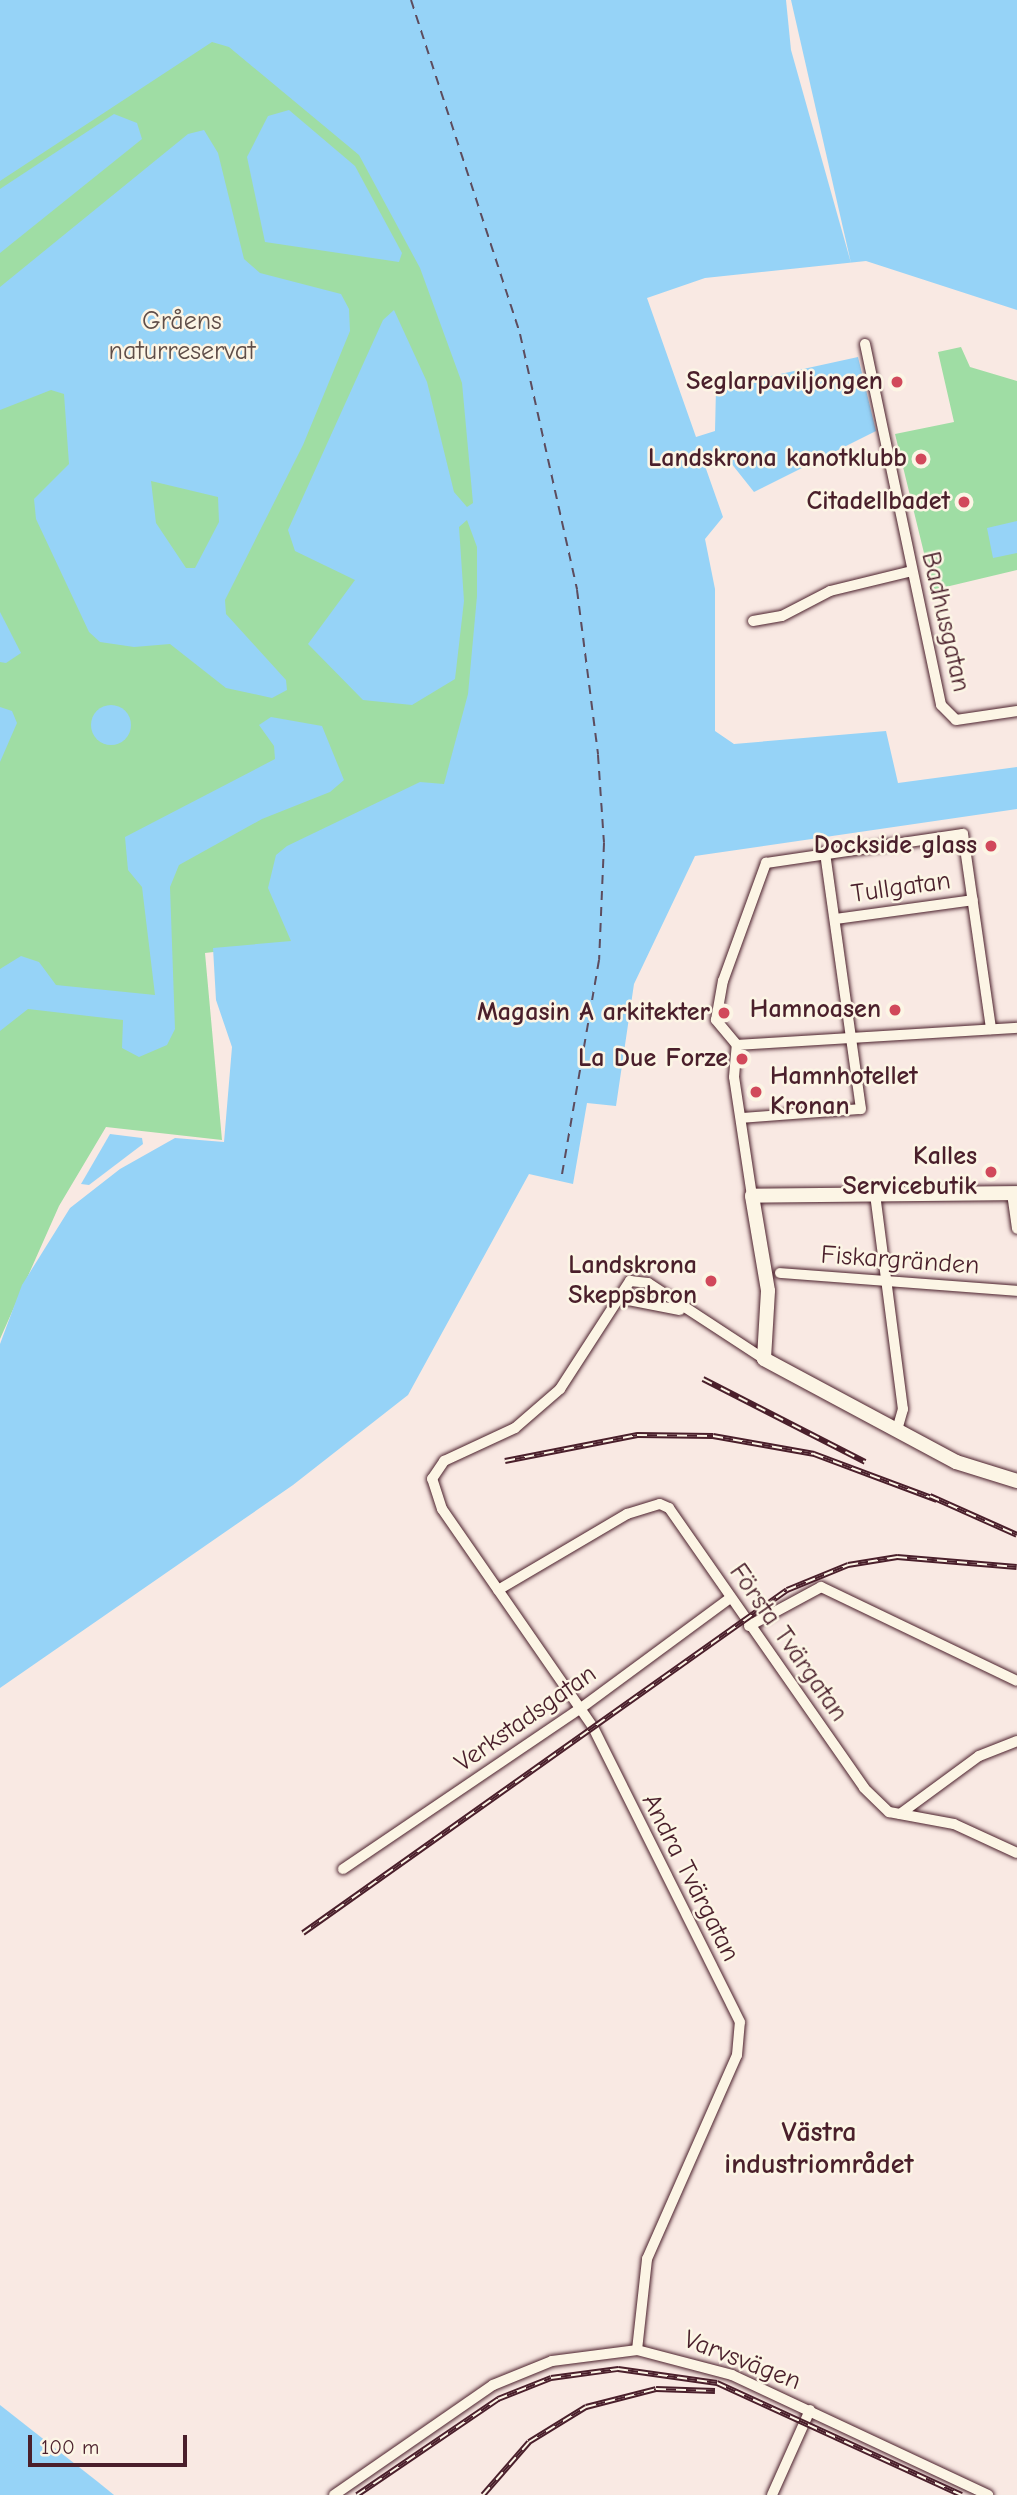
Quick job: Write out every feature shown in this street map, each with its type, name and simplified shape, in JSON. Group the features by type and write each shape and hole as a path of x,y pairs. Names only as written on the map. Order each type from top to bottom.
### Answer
{"street":[{"name":"Badhusgatan","path":"865,344 912,571 947,716 1017,711"},
{"path":"753,621 782,616 830,591 912,571"},
{"path":"764,1359 768,1292 741,1118 737,1045 716,1020 717,1004 766,863 825,852 963,834 991,1029"},
{"path":"741,1118 861,1109 825,852"},
{"name":"Tullgatan","path":"835,919 972,900"},
{"path":"737,1045 1017,1028"},
{"path":"752,1196 1015,1193 1017,1228"},
{"path":"875,1194 889,1280 903,1409 897,1430"},
{"name":"Fiskargränden","path":"780,1273 1017,1291"},
{"path":"682,1311 618,1298 625,1284 641,1280 682,1311 764,1359 956,1462 1017,1481"},
{"name":"Andra Tvärgatan","path":"618,1298 560,1389 515,1428 444,1461 432,1479 434,1495 581,1708 742,2035 657,2227 639,2298 637,2350"},
{"name":"Första Tvärgatan","path":"498,1590 652,1505 669,1508 864,1788 889,1812 901,1814"},
{"path":"750,1626 821,1587 1017,1681"},
{"name":"Verkstadsgatan","path":"343,1869 581,1708 730,1598"},
{"path":"901,1814 979,1756 1017,1741"},
{"path":"901,1814 954,1824 1017,1853"},
{"name":"Varvsvägen","path":"334,2495 493,2385 552,2361 637,2350 712,2368 810,2410 988,2495"},
{"path":"772,2495 810,2410"}],"green space":[{"name":"Gråens naturreservat","path":"216,28 342,89 421,239 465,387 474,503 453,526 468,517 477,528 480,619 468,726 443,792 297,942 205,953 222,1140 106,1127 59,1206 0,1339 0,170"},
{"name":"Citadellbadet","path":"961,347 970,367 1017,381 1017,570 933,590 895,434 954,422 938,352"}],"water":[{"path":"0,0 1017,0 1017,310 866,261 705,278 647,298 696,437 715,431 716,388 858,357 876,431 754,492 727,458 705,466 723,517 705,539 715,589 715,731 734,744 886,731 898,783 1017,767 1017,809 695,856 634,984 616,1106 587,1103 573,1184 529,1174 408,1395 293,1485 0,1688 0,1344 22,1285 70,1208 120,1169 175,1138 224,1142 232,1047 216,1000 213,948 291,941 268,888 276,855 287,846 420,782 444,784 468,694 477,596 477,547 467,520 459,527 464,601 455,679 412,705 363,700 308,644 355,580 295,551 288,530 383,320 394,310 427,382 454,492 467,507 473,503 462,383 420,268 359,155 229,47 212,42 0,181"},
{"path":"289,110 355,166 402,253 399,262 265,242 247,157 268,116"},
{"path":"114,114 137,123 142,139 0,253 0,189"},
{"path":"204,130 218,153 244,259 260,273 341,294 349,309 350,331 303,445 225,600 226,614 286,680 287,690 272,698 226,688 170,644 134,647 100,642 89,632 36,519 34,499 69,464 64,394 51,390 0,410 0,287 188,134","holes":["151,481 218,497 219,522 195,568 186,568 156,523"]},
{"path":"1017,521 1017,553 993,558 987,528"},
{"path":"0,612 21,653 6,663 0,662"},
{"path":"111,705 125,711 131,725 125,739 111,745 97,739 91,725 97,711"},
{"path":"0,707 12,711 17,723 0,762"},
{"path":"271,717 322,726 344,780 330,792 262,819 179,865 170,887 175,1029 167,1045 139,1057 122,1048 123,1020 28,1009 0,1031 0,969 21,956 39,962 56,985 155,995 142,887 128,870 125,837 275,759 274,746 259,725"},
{"path":"110,1134 142,1138 143,1144 89,1185 81,1184"},
{"path":"0,2405 98,2482 114,2495 0,2495"}],"pier":[{"path":"786,0 791,0 851,263 791,50"}],"ferry route":[{"path":"411,0 520,334 577,590 598,755 604,843 599,960 561,1181"}],"railway":[{"path":"703,1379 865,1462"},
{"path":"505,1461 637,1435 713,1436 814,1454 937,1500"},
{"path":"930,1496 1017,1535"},
{"path":"303,1933 787,1590 848,1565 897,1557 1017,1567"},
{"path":"357,2495 498,2399 551,2378 618,2369 717,2383 962,2495"},
{"path":"483,2495 529,2442 586,2407 656,2389 715,2391"}],"place":[{"name":"Seglarpaviljongen","path":"897,382"},
{"name":"Landskrona kanotklubb","path":"921,459"},
{"name":"Citadellbadet","path":"964,502"},
{"name":"Dockside glass","path":"991,846"},
{"name":"Hamnoasen","path":"895,1010"},
{"name":"Magasin A arkitekter","path":"724,1013"},
{"name":"La Due Forze","path":"742,1059"},
{"name":"Hamnhotellet Kronan","path":"756,1092"},
{"name":"Kalles Servicebutik","path":"991,1172"},
{"name":"Landskrona Skeppsbron","path":"711,1281"}],"district":[{"name":"Västra industriområdet","path":"819,2148"}]}
